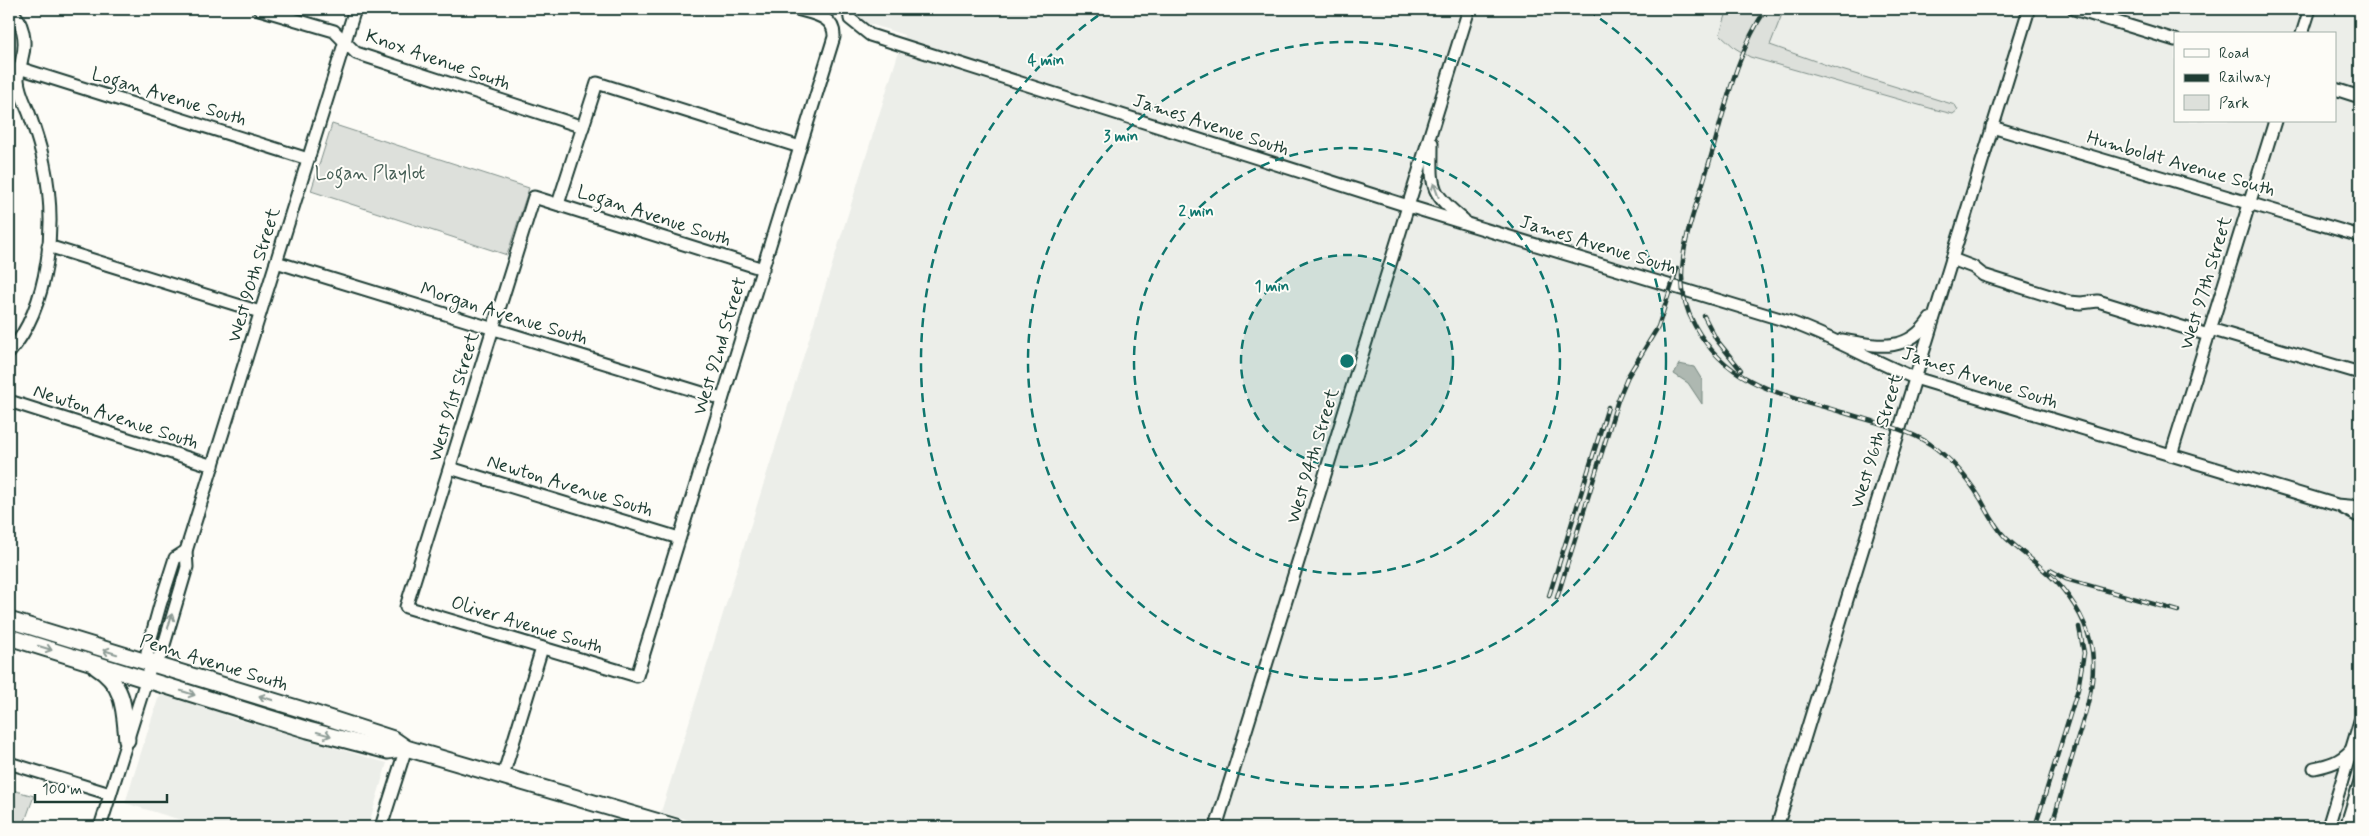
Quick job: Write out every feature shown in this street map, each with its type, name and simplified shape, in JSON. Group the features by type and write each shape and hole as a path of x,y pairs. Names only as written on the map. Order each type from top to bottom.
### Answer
{"main road":[{"name":"Penn Avenue South","path":"9,620 393,739 406,748 666,826"},
{"name":"Penn Avenue South","path":"9,637 260,716 388,751 406,748"},
{"path":"82,659 109,675 117,688 123,702 127,740"}],"street":[{"path":"9,353 29,325 38,306 48,246 49,200 45,165 36,131 20,88 19,68 25,45 24,33 19,21 10,9"},
{"name":"Knox Avenue South","path":"259,9 334,31 356,53 583,126"},
{"name":"West 90th Street","path":"100,827 151,665 161,655 187,567 186,551 355,9"},
{"name":"West 92nd Street","path":"637,676 834,37 834,27 824,17 797,9"},
{"name":"West 94th Street","path":"1216,827 1470,9"},
{"name":"West 96th Street","path":"1777,827 2029,9"},
{"path":"2074,9 2174,40"},
{"path":"2303,32 2310,9"},
{"name":"James Avenue South","path":"849,14 870,35 1408,206 1790,322 1830,338 1890,368 1915,378 2337,505 2360,517"},
{"name":"Logan Avenue South","path":"19,68 308,159"},
{"path":"558,204 597,83 800,147"},
{"path":"2336,89 2360,97"},
{"name":"West 97th Street","path":"2171,455 2275,122"},
{"name":"Humboldt Avenue South","path":"1992,127 2360,236"},
{"path":"1432,131 1432,174 1435,192 1443,203 1469,224"},
{"name":"Logan Avenue South","path":"534,197 763,269"},
{"name":"West 91st Street","path":"406,607 534,197"},
{"path":"48,246 260,312"},
{"path":"1952,258 1973,267 1983,275 2068,302 2098,301 2360,374"},
{"name":"Morgan Avenue South","path":"276,262 722,399"},
{"path":"1830,338 1878,347 1900,343 1924,329 1935,311"},
{"name":"Newton Avenue South","path":"9,401 213,466"},
{"name":"Newton Avenue South","path":"450,468 679,538"},
{"name":"James Avenue South","path":"2337,505 2360,507"},
{"name":"Oliver Avenue South","path":"406,607 637,676"},
{"path":"503,776 542,648"},
{"path":"2328,827 2360,721"},
{"path":"381,827 406,748"},
{"path":"2314,768 2337,762 2352,748"},
{"path":"9,763 110,794"},
{"path":"2341,785 2359,788 2346,827"}],"shaded area":[{"path":"824,9 2360,9 2360,697 2320,827 713,827 661,812 904,35"},
{"path":"1679,364 1694,367 1702,380 1702,404 1688,383 1674,374"},
{"path":"162,695 220,712 226,716 387,763 368,827 204,827 125,803 158,699"}],"green space":[{"path":"1728,9 1784,9 1770,45 1832,67 1955,105 1958,110 1953,114 1933,109 1750,57 1735,48 1720,34"},
{"name":"Logan Playlot","path":"332,124 529,188 507,255 311,191"},
{"path":"9,789 34,796 25,821 43,827 9,827"}],"railway":[{"path":"1766,9 1755,27 1737,67 1689,227 1682,269 1683,294 1688,310 1695,326 1708,346 1741,375 1780,393 1900,430 1920,438 1937,449 1958,468 1970,483 2002,534 2061,587 2085,625 2091,643 2093,661 2092,680 2084,719 2051,827"},
{"path":"1557,598 1618,400 1628,376 1658,327 1677,269"},
{"path":"1704,316 1716,339 1741,370"},
{"path":"1549,596 1608,407"},
{"path":"2050,570 2066,579 2178,611"},
{"path":"2035,827 2078,689 2084,653 2079,627"}]}
